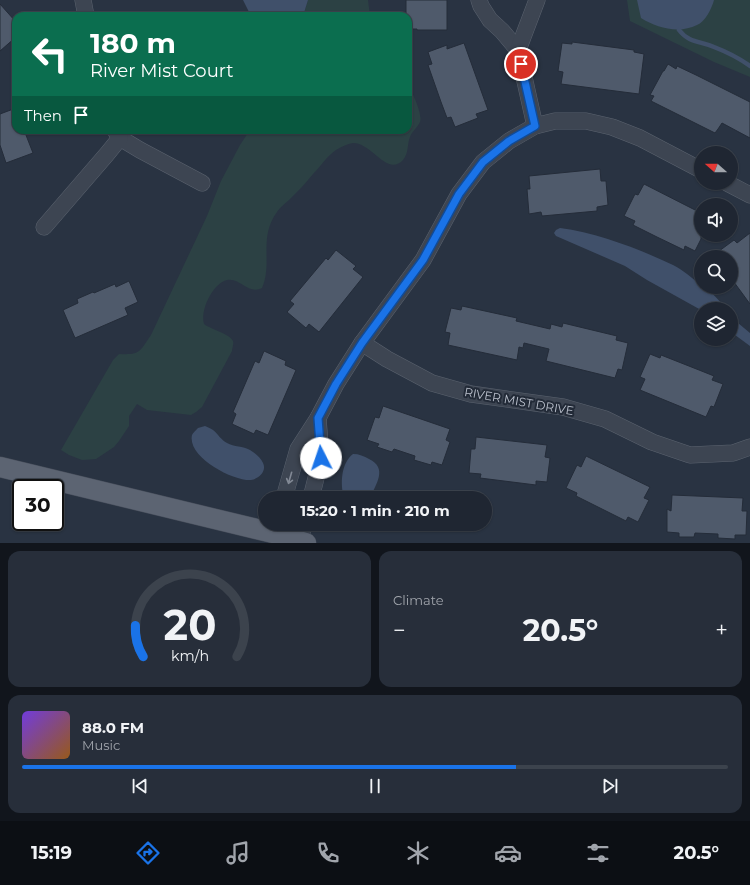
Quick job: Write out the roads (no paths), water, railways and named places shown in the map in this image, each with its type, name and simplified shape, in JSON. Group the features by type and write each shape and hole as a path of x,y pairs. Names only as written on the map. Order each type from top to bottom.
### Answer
{"main road":[{"path":"0,468 258,525"},
{"path":"282,531 303,536"}],"street":[{"path":"83,0 85,12"},
{"path":"478,0 480,6 490,20 502,31 518,50 535,126"},
{"path":"518,50 537,0"},
{"path":"286,491 298,449 362,343 423,260 459,194 483,162 509,141 535,126 554,121 586,121 612,127 640,138 694,166"},
{"path":"44,227 102,160 118,134 140,150 202,183"},
{"path":"738,189 750,195"},
{"name":"RIVER MIST DRIVE","path":"362,343 387,359 432,383 471,394 563,406 605,419 652,442 690,455 733,453 750,447"},
{"path":"313,491 321,458 318,418"}],"water":[{"path":"243,0 308,0 304,12 249,12"},
{"path":"637,0 714,0 708,14 700,23 690,28 668,29 654,25 641,18"},
{"path":"560,228 574,230 618,242 646,253 673,265 694,279 694,294 713,294 720,302 694,302 694,306 625,266 556,236 554,233"},
{"path":"738,323 750,333 750,346 738,337"},
{"path":"205,426 213,430 227,443 247,449 256,454 261,459 264,466 262,474 251,480 243,479 223,472 204,459 192,443 192,435 198,428"},
{"path":"353,454 359,455 375,463 378,467 379,477 373,491 343,491 342,474 349,458"}],"waterway":[{"path":"679,30 691,40 724,51 750,66"}]}
